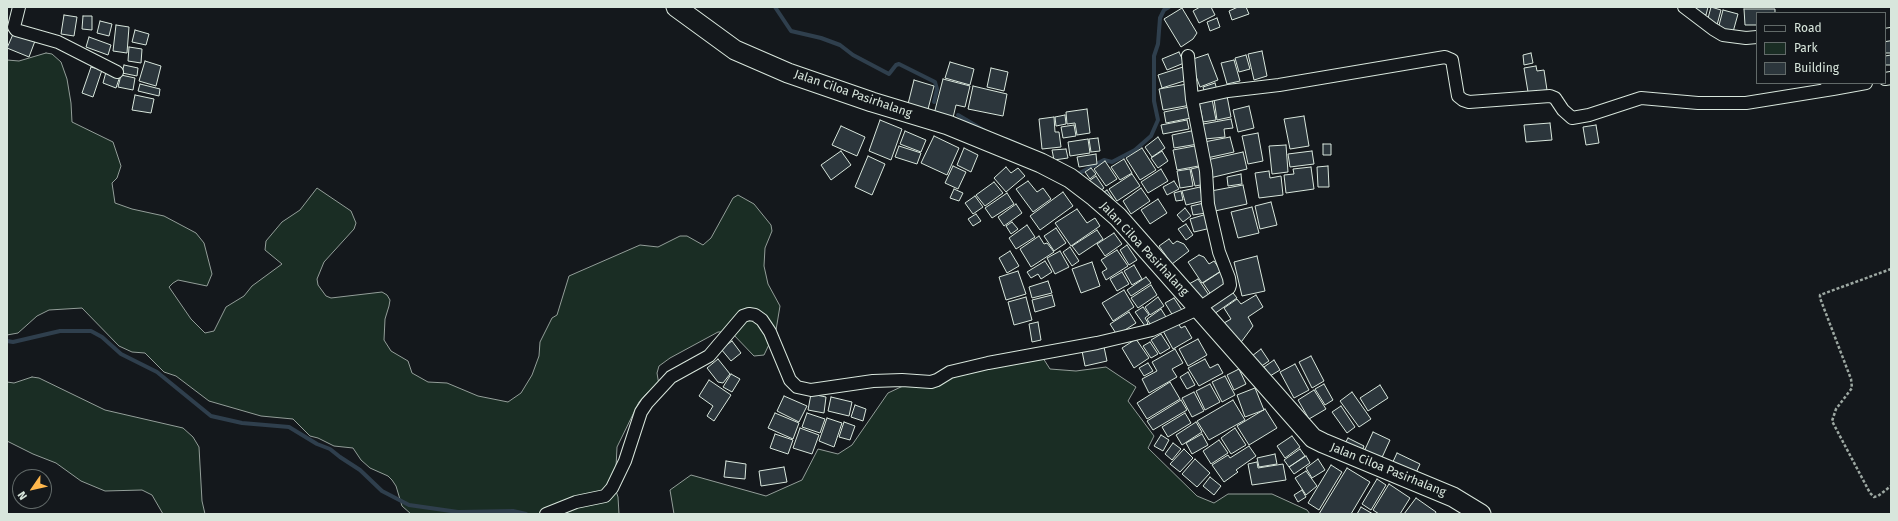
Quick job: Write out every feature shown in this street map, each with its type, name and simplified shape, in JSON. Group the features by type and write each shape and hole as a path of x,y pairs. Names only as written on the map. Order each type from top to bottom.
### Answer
{"main road":[{"name":"Jalan Ciloa Pasirhalang","path":"676,7 735,50 788,73 872,102 948,125 1041,163 1070,178 1118,217 1313,438 1453,497 1481,514"}],"street":[{"path":"19,7 14,27 16,30 58,42 117,72"},
{"path":"1684,7 1713,29 1724,35 1756,38"},
{"path":"546,514 576,502 605,496 612,488 625,461 641,412 647,403 671,377 709,356 743,316 748,314 755,315 762,320 770,332 790,380 797,387 811,390 873,381 902,380 931,382 950,372 965,368 1097,343 1152,330 1198,309 1229,288 1230,285 1224,262 1219,252 1208,204 1206,171 1192,98 1188,56"},
{"path":"1192,98 1228,91 1279,85 1449,57 1453,63 1458,96 1463,100 1469,102 1550,96 1554,98 1563,110 1572,118 1589,115 1641,98 1698,103 1746,103 1830,86 1854,84"}],"path":[{"path":"1891,269 1820,295 1820,298 1851,379 1852,388 1836,408 1832,421 1870,493 1874,497 1878,496 1891,486"}],"green space":[{"path":"46,53 52,54 61,62 67,79 71,103 72,122 113,142 121,166 117,178 112,183 115,203 132,209 164,216 196,233 204,243 212,274 207,286 178,280 169,287 191,319 205,333 214,331 226,307 244,296 252,286 282,264 265,250 266,241 282,222 300,210 317,188 351,211 356,223 354,229 324,262 317,279 318,285 326,296 331,298 382,292 387,295 390,300 385,319 384,340 391,351 408,361 412,373 428,382 447,383 478,396 508,402 521,393 532,375 539,356 540,342 552,318 557,315 569,276 640,245 658,247 680,236 687,236 703,245 711,238 733,198 738,195 754,204 771,225 772,231 765,248 764,266 768,284 780,306 776,330 764,355 754,356 731,332 718,332 670,358 659,366 657,373 659,385 647,393 639,402 617,447 615,488 618,497 619,514 411,514 402,506 396,486 392,480 388,476 370,468 361,460 353,448 334,446 318,438 310,436 293,419 261,416 209,401 176,376 164,372 145,353 132,352 119,346 82,308 49,310 37,316 18,333 7,335 7,60 19,61"},
{"path":"1043,358 1050,369 1076,371 1106,367 1136,387 1128,401 1154,436 1148,448 1197,496 1214,503 1228,494 1272,494 1307,510 1310,514 674,514 670,490 691,475 766,496 802,480 818,449 838,454 852,445 888,393 903,386 959,373"},
{"path":"32,377 39,378 105,410 183,428 193,437 199,447 202,501 205,514 163,514 152,495 142,490 105,491 81,481 56,463 33,454 7,441 7,382 14,383"}],"building":[{"path":"1200,7 1211,7 1215,15 1199,23 1193,11"},
{"path":"1238,7 1246,7 1249,14 1232,20 1229,11"},
{"path":"1692,7 1708,7 1706,15 1691,11"},
{"path":"1711,7 1721,10 1717,25 1707,22"},
{"path":"1182,8 1197,33 1193,39 1181,47 1164,19"},
{"path":"1744,9 1775,9 1775,12 1756,12 1756,25 1745,25"},
{"path":"1723,10 1738,14 1733,32 1718,29"},
{"path":"64,15 77,17 74,36 61,34"},
{"path":"83,16 92,16 92,30 82,29"},
{"path":"1217,18 1220,27 1210,31 1207,22"},
{"path":"100,21 112,24 109,36 97,33"},
{"path":"116,25 129,27 127,53 113,51"},
{"path":"135,30 149,34 146,45 132,42"},
{"path":"14,32 35,41 29,57 7,48"},
{"path":"1891,35 1891,53 1886,53 1886,36"},
{"path":"89,37 111,45 108,55 86,47"},
{"path":"129,47 142,49 141,63 128,61"},
{"path":"1262,51 1267,76 1254,80 1248,54"},
{"path":"1179,52 1184,63 1167,70 1162,59"},
{"path":"1531,53 1533,63 1524,65 1523,55"},
{"path":"1208,54 1218,80 1200,87 1190,60"},
{"path":"1246,55 1250,69 1239,72 1235,58"},
{"path":"1891,55 1891,65 1886,65 1886,56"},
{"path":"1234,60 1240,81 1227,84 1221,63"},
{"path":"145,61 161,66 156,86 139,81"},
{"path":"950,62 974,69 970,85 945,78"},
{"path":"124,65 138,68 137,76 122,73"},
{"path":"1536,66 1537,71 1544,70 1547,90 1528,92 1524,68"},
{"path":"91,67 102,70 93,97 82,93"},
{"path":"1183,67 1187,80 1162,88 1158,75"},
{"path":"991,68 1008,72 1004,91 987,87"},
{"path":"106,72 120,76 116,88 103,83"},
{"path":"121,75 135,78 133,90 118,87"},
{"path":"943,79 970,86 965,107 956,105 952,122 933,118"},
{"path":"914,80 934,86 927,113 907,108"},
{"path":"1215,83 1217,90 1205,94 1203,87"},
{"path":"140,84 160,89 159,96 138,91"},
{"path":"1187,84 1191,105 1163,110 1159,89"},
{"path":"973,86 1007,94 1003,116 968,109"},
{"path":"135,95 154,99 151,113 132,110"},
{"path":"1227,96 1231,117 1217,120 1214,99"},
{"path":"1212,99 1216,120 1203,122 1199,101"},
{"path":"1249,106 1254,128 1238,132 1233,110"},
{"path":"1189,107 1191,118 1166,123 1164,112"},
{"path":"1087,109 1090,133 1077,135 1075,123 1067,124 1066,112"},
{"path":"1065,115 1066,124 1056,126 1055,117"},
{"path":"1304,116 1309,146 1290,149 1284,119"},
{"path":"1054,117 1055,132 1059,132 1061,147 1042,149 1039,119"},
{"path":"1231,119 1233,128 1224,129 1225,137 1205,139 1203,124"},
{"path":"880,120 902,129 891,160 869,151"},
{"path":"1187,120 1189,129 1163,134 1161,125"},
{"path":"1550,123 1552,140 1526,142 1524,125"},
{"path":"1074,125 1076,136 1063,138 1061,127"},
{"path":"1596,125 1599,143 1586,145 1583,127"},
{"path":"841,126 865,137 857,156 832,145"},
{"path":"1196,130 1198,144 1174,148 1172,135"},
{"path":"905,131 926,140 921,152 900,144"},
{"path":"1258,133 1263,161 1248,164 1242,136"},
{"path":"934,136 959,148 947,175 921,163"},
{"path":"1158,137 1165,148 1152,157 1145,147"},
{"path":"1230,137 1234,152 1207,158 1204,142"},
{"path":"1098,138 1100,151 1091,152 1089,139"},
{"path":"1088,139 1090,153 1070,156 1068,142"},
{"path":"1323,144 1331,144 1331,155 1323,155"},
{"path":"1200,145 1204,165 1177,170 1173,150"},
{"path":"1286,145 1288,172 1272,174 1269,146"},
{"path":"899,146 921,153 917,164 895,157"},
{"path":"964,148 978,155 971,172 957,165"},
{"path":"1142,148 1156,170 1140,180 1126,158"},
{"path":"1066,149 1068,158 1054,160 1052,150"},
{"path":"841,151 851,165 831,180 821,165"},
{"path":"1162,151 1168,161 1158,168 1151,158"},
{"path":"1312,151 1314,164 1290,167 1288,154"},
{"path":"1243,152 1247,169 1210,178 1207,160"},
{"path":"1096,154 1097,164 1079,167 1077,157"},
{"path":"868,156 885,164 872,195 855,187"},
{"path":"1124,159 1132,173 1120,180 1111,167"},
{"path":"1105,161 1117,179 1106,186 1094,169"},
{"path":"953,166 966,172 958,189 945,183"},
{"path":"1203,166 1206,184 1195,186 1191,169"},
{"path":"1328,166 1329,187 1318,187 1317,167"},
{"path":"1006,167 1011,173 1018,168 1025,176 1006,192 994,178"},
{"path":"1311,167 1314,189 1286,193 1284,175 1294,174 1293,169"},
{"path":"1091,168 1096,174 1090,179 1085,172"},
{"path":"1161,169 1168,181 1148,193 1141,182"},
{"path":"1190,169 1193,186 1180,188 1177,171"},
{"path":"1269,171 1270,178 1281,176 1283,195 1259,198 1255,173"},
{"path":"1132,174 1140,186 1117,201 1109,189"},
{"path":"1241,174 1242,184 1228,186 1227,177"},
{"path":"1096,176 1104,188 1096,194 1085,184"},
{"path":"1028,181 1037,192 1043,188 1051,199 1033,212 1016,189"},
{"path":"1174,181 1179,189 1167,195 1163,187"},
{"path":"994,182 1003,193 985,206 976,195"},
{"path":"1243,185 1247,204 1215,211 1211,191"},
{"path":"1200,187 1203,201 1186,205 1182,191"},
{"path":"1141,188 1150,201 1131,214 1123,201"},
{"path":"954,189 963,193 959,201 950,198"},
{"path":"1107,190 1115,202 1101,194"},
{"path":"1181,191 1183,200 1176,201 1174,193"},
{"path":"1063,192 1073,206 1040,230 1030,216"},
{"path":"1007,193 1014,204 992,218 985,208"},
{"path":"975,196 983,207 973,214 965,203"},
{"path":"1158,199 1167,213 1150,224 1141,210"},
{"path":"1271,202 1277,225 1260,229 1255,206"},
{"path":"1204,203 1206,213 1193,215 1191,206"},
{"path":"1016,204 1022,213 1004,226 998,217"},
{"path":"1252,207 1259,233 1238,238 1231,212"},
{"path":"1185,208 1191,216 1183,222 1177,215"},
{"path":"1077,209 1087,223 1095,218 1100,226 1071,246 1055,223"},
{"path":"976,214 981,221 973,226 968,219"},
{"path":"1207,214 1211,228 1194,232 1190,219"},
{"path":"1012,222 1018,229 1011,234 1006,226"},
{"path":"1186,224 1193,235 1186,240 1178,229"},
{"path":"1027,225 1035,237 1016,249 1009,238"},
{"path":"1056,228 1066,243 1054,251 1044,236"},
{"path":"1097,230 1103,239 1079,255 1072,246"},
{"path":"1114,233 1122,244 1105,256 1097,244"},
{"path":"1039,236 1044,244 1047,243 1054,252 1031,267 1020,249"},
{"path":"1169,239 1173,244 1177,241 1184,244 1189,251 1172,264 1159,246"},
{"path":"1127,245 1137,260 1129,265 1120,250"},
{"path":"1070,247 1079,261 1072,266 1063,252"},
{"path":"1117,250 1128,266 1106,280 1102,272 1107,269 1101,260"},
{"path":"1010,251 1019,266 1007,273 999,258"},
{"path":"1060,251 1069,267 1055,274 1047,258"},
{"path":"1199,255 1204,257 1209,264 1214,261 1221,271 1202,283 1188,262"},
{"path":"1257,256 1265,291 1242,296 1234,262"},
{"path":"1045,261 1052,272 1041,279 1038,274 1031,278 1027,272"},
{"path":"1092,262 1100,286 1081,293 1072,269"},
{"path":"1134,265 1142,279 1132,285 1124,271"},
{"path":"1018,271 1026,294 1006,300 999,277"},
{"path":"1122,272 1129,284 1117,291 1110,279"},
{"path":"1220,272 1228,285 1212,296 1203,283"},
{"path":"1146,277 1151,283 1131,296 1127,290"},
{"path":"1198,279 1211,298 1202,304 1189,284"},
{"path":"1048,281 1052,293 1032,298 1029,287"},
{"path":"1151,285 1157,295 1138,308 1131,298"},
{"path":"1230,289 1237,298 1214,314 1208,304"},
{"path":"1124,290 1134,307 1113,321 1102,303"},
{"path":"1052,295 1055,306 1035,312 1032,300"},
{"path":"1256,295 1263,307 1248,317 1253,326 1239,345 1224,323 1231,319 1224,308 1237,299 1241,304"},
{"path":"1026,297 1032,320 1014,325 1008,302"},
{"path":"1158,297 1164,306 1150,315 1145,307"},
{"path":"1174,298 1182,310 1173,316 1165,303"},
{"path":"1143,307 1149,315 1145,318 1148,323 1145,326 1135,312"},
{"path":"1161,309 1166,317 1152,327 1147,319"},
{"path":"1129,312 1136,323 1117,335 1110,324"},
{"path":"1177,321 1181,328 1185,326 1192,338 1173,349 1162,329"},
{"path":"1038,322 1041,340 1032,342 1029,324"},
{"path":"1161,334 1170,348 1160,354 1151,340"},
{"path":"1136,339 1149,358 1134,368 1122,348"},
{"path":"1198,339 1207,355 1188,366 1179,349"},
{"path":"732,341 741,353 731,361 721,349"},
{"path":"1150,342 1158,354 1151,358 1143,346"},
{"path":"1104,347 1107,361 1085,366 1082,351"},
{"path":"1175,349 1183,363 1172,369 1177,377 1149,393 1142,379 1157,371 1152,362"},
{"path":"1261,349 1269,361 1260,367 1252,356"},
{"path":"1311,356 1324,381 1312,388 1299,362"},
{"path":"718,359 730,374 723,383 718,382 707,368"},
{"path":"1205,359 1210,368 1218,364 1223,373 1199,386 1188,368"},
{"path":"1274,360 1280,370 1270,376 1264,367"},
{"path":"1148,363 1153,371 1144,376 1139,368"},
{"path":"1295,364 1309,390 1294,398 1280,372"},
{"path":"1239,369 1246,384 1234,390 1227,375"},
{"path":"1188,372 1195,385 1187,389 1180,377"},
{"path":"731,374 740,379 732,392 723,387"},
{"path":"1225,376 1235,395 1222,402 1212,382"},
{"path":"709,380 731,395 714,421 707,416 713,406 699,396"},
{"path":"1170,382 1180,399 1147,419 1137,403"},
{"path":"1210,384 1220,402 1205,410 1196,391"},
{"path":"1324,384 1333,400 1325,405 1315,389"},
{"path":"1380,385 1388,398 1368,411 1360,398"},
{"path":"1255,388 1264,410 1245,417 1237,395"},
{"path":"1314,390 1326,409 1309,419 1298,400"},
{"path":"1194,392 1204,411 1192,417 1182,398"},
{"path":"1352,392 1371,419 1359,427 1340,401"},
{"path":"811,394 826,397 824,413 808,410"},
{"path":"784,396 807,406 799,422 777,411"},
{"path":"831,397 852,402 849,416 828,411"},
{"path":"1181,400 1187,410 1153,430 1147,421"},
{"path":"1233,400 1245,420 1209,440 1197,421"},
{"path":"855,405 866,409 863,421 851,417"},
{"path":"1341,406 1355,427 1347,433 1332,412"},
{"path":"1265,409 1277,428 1249,445 1237,426"},
{"path":"775,413 799,423 793,439 768,428"},
{"path":"807,413 825,419 820,433 802,427"},
{"path":"1185,413 1191,423 1168,437 1162,427"},
{"path":"827,418 842,423 834,447 819,441"},
{"path":"844,422 855,426 850,440 839,437"},
{"path":"1196,422 1202,432 1182,445 1176,435"},
{"path":"800,428 819,435 812,454 793,448"},
{"path":"1235,428 1246,445 1231,454 1221,438"},
{"path":"1373,432 1390,440 1379,464 1362,456"},
{"path":"775,434 793,440 788,454 770,448"},
{"path":"1202,434 1208,445 1192,454 1186,443"},
{"path":"1161,435 1169,440 1163,451 1154,446"},
{"path":"1292,436 1300,447 1285,458 1277,446"},
{"path":"1348,438 1364,446 1360,455 1343,447"},
{"path":"1219,440 1228,453 1211,464 1203,451"},
{"path":"1173,443 1181,449 1172,460 1165,454"},
{"path":"1249,446 1256,456 1236,470 1238,472 1224,482 1212,465 1228,455 1230,458"},
{"path":"1184,449 1193,458 1180,472 1170,464"},
{"path":"1300,449 1305,456 1289,467 1284,460"},
{"path":"1397,453 1420,464 1414,477 1391,466"},
{"path":"1275,454 1277,464 1259,467 1257,458"},
{"path":"1306,456 1310,463 1294,474 1289,467"},
{"path":"1195,459 1210,473 1197,487 1182,474"},
{"path":"1318,459 1325,470 1312,478 1306,468"},
{"path":"726,461 746,464 745,479 724,477"},
{"path":"1257,462 1258,468 1283,464 1286,480 1252,485 1248,464"},
{"path":"1331,465 1342,472 1319,510 1308,503"},
{"path":"784,467 787,482 761,486 759,471"},
{"path":"1347,468 1370,482 1351,514 1319,514"},
{"path":"1306,471 1317,486 1306,495 1295,478"},
{"path":"1210,477 1221,486 1214,495 1203,486"},
{"path":"1377,479 1386,485 1371,510 1362,504"},
{"path":"1389,484 1410,498 1400,514 1379,514 1373,510"},
{"path":"1302,490 1306,497 1298,502 1294,495"},
{"path":"1416,498 1436,512 1435,514 1404,514"},
{"path":"1361,507 1373,514 1357,514"}],"waterway":[{"path":"775,7 791,31 821,38 840,45 853,55 889,74 896,65 899,64 935,82 937,89 934,102"},
{"path":"1074,176 1104,160 1112,162 1135,150 1151,136 1158,120 1154,101 1154,56 1158,44 1160,18 1164,10 1169,7"},
{"path":"958,115 985,131"},
{"path":"1006,139 1020,145"},
{"path":"7,341 13,342 60,331 91,331 102,337 121,354 157,372 211,416 242,423 289,427 317,444 330,449 360,470 382,491 409,505 458,512 513,511 526,514"}]}
